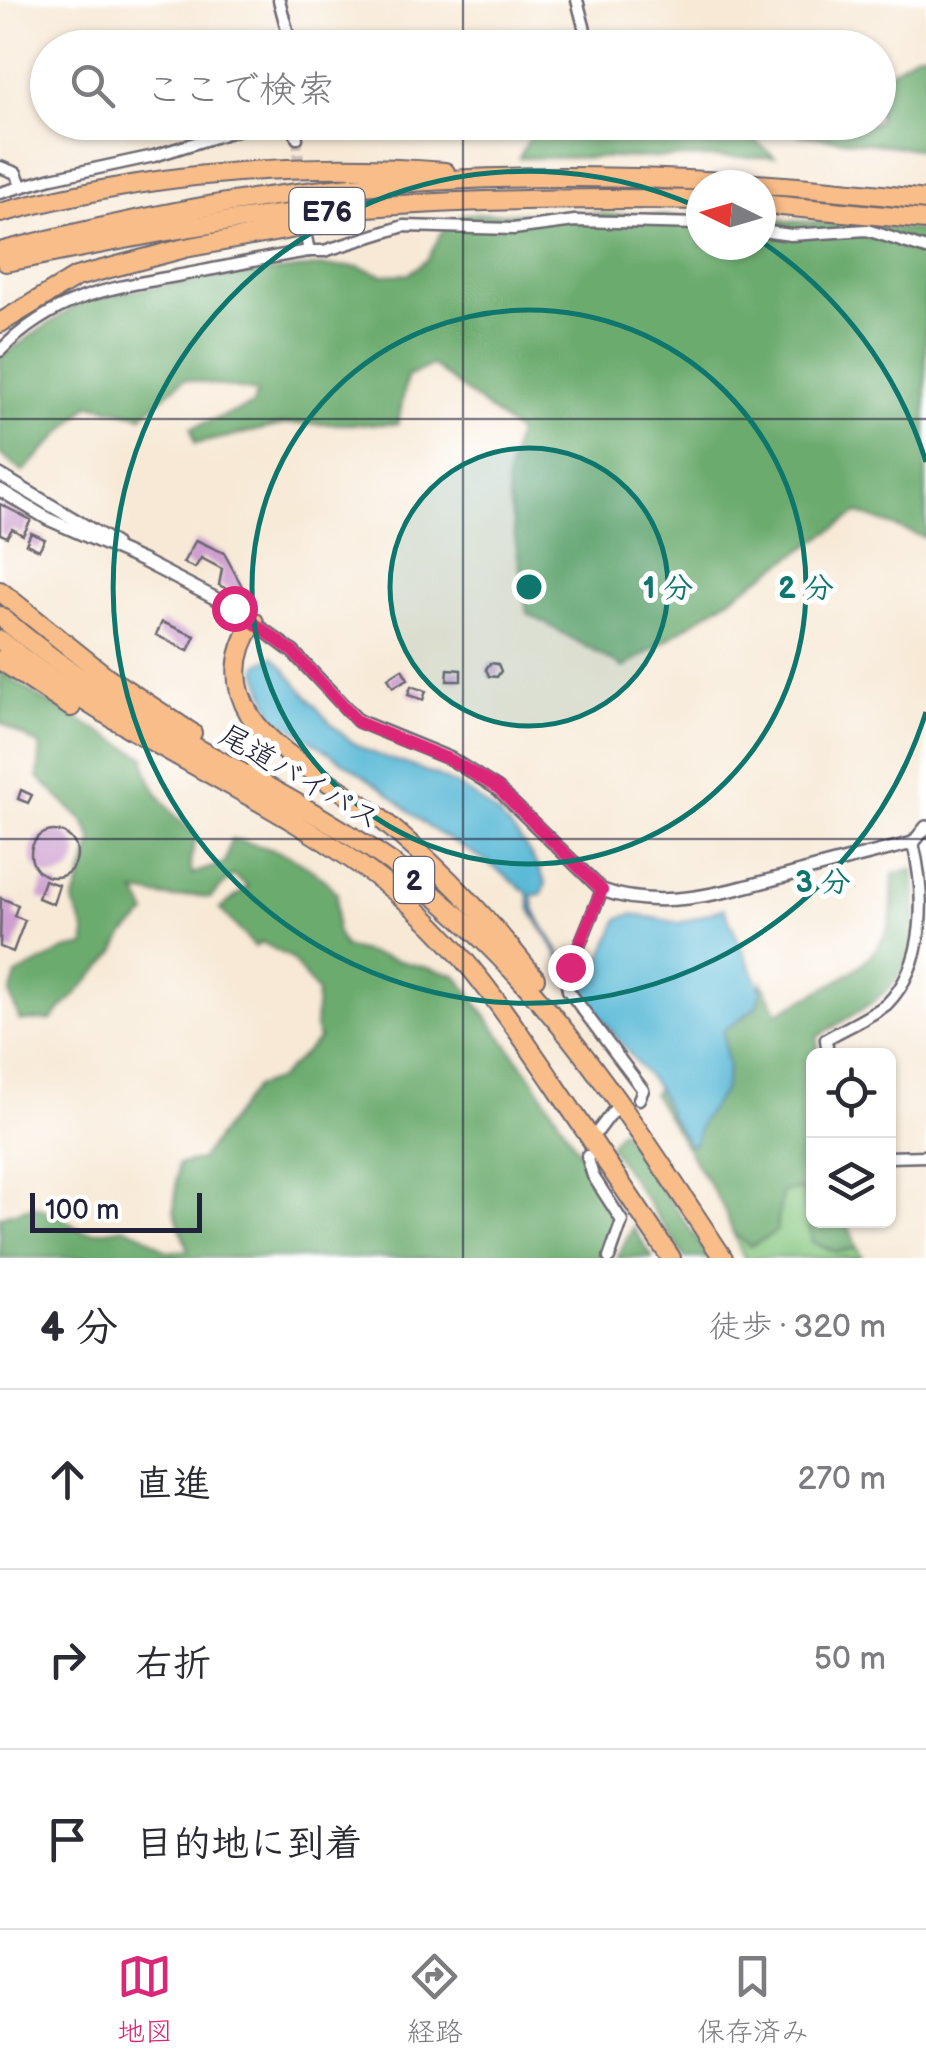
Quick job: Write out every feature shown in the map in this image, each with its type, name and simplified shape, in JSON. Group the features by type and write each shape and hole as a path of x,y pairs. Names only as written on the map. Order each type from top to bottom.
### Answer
{"highway":[{"path":"0,213 103,188 247,170 380,167 520,178"},
{"name":"E76","path":"0,252 127,221 260,198 385,184 520,178 714,180 926,200"},
{"name":"E76","path":"0,263 260,217 385,205 519,199 686,200"},
{"path":"0,323 76,276 185,248 352,218 519,199"},
{"path":"776,205 926,220"},
{"path":"0,591 107,678 204,741 385,848 450,903 484,940"},
{"name":"尾道バイパス","path":"0,616 103,693 373,851 484,940 552,1013 585,1056 723,1258"},
{"path":"254,622 238,650 236,666 240,696 255,724 379,818 458,889 495,930 590,1050 688,1204"},
{"name":"尾道バイパス","path":"0,640 87,703 263,805 376,877 422,915 453,946 509,1018 671,1258"},
{"path":"0,660 79,712 263,805"}],"street":[{"path":"279,0 287,30"},
{"path":"578,0 585,30"},
{"path":"0,193 205,140"},
{"path":"0,167 16,173 21,186"},
{"path":"0,351 34,320 65,302 97,291 310,250 324,251 404,226 514,229 575,221 686,224"},
{"path":"776,234 867,230 926,249"},
{"path":"306,237 310,250"},
{"path":"0,475 143,561"},
{"path":"0,490 48,519 210,594 254,622 293,652 358,722 451,760 498,788 602,890 615,895 702,897 914,843 926,827"},
{"path":"827,1048 826,1039 888,1003 920,958 926,924 924,882 914,843"},
{"path":"602,890 569,969 568,990 643,1090 639,1099"},
{"path":"598,1131 613,1112"},
{"path":"586,1156 622,1221 609,1258"},
{"path":"896,1157 926,1156"}],"green space":[{"path":"926,52 926,150 842,140 896,140 896,67 915,54"},
{"path":"528,140 754,140 775,157 519,158"},
{"path":"463,214 686,217 686,260 776,260 776,221 926,231 926,538 858,513 624,668 527,613 506,482 517,432 432,365 407,377 398,424 287,424 195,444 191,428 253,405 256,392 184,379 142,416 90,404 23,472 0,454 0,357 84,300 186,281 322,266 359,267 383,275 409,274 428,259 441,233"},
{"path":"0,670 37,696 145,757 156,790 197,836 190,861 192,874 225,863 231,839 276,851 313,870 337,893 336,930 344,947 456,975 535,1082 619,1224 606,1258 0,1258 0,1216 34,1206 60,1216 80,1230 124,1227 168,1252 188,1250 174,1210 178,1164 200,1160 255,1087 278,1079 319,1039 315,1027 317,992 291,958 261,942 255,947 220,909 248,887 233,875 210,898 136,892 147,914 125,934 114,954 51,1020 20,1021 10,995 16,975 65,950 85,946 85,930 73,903 93,841 84,822 38,777 41,747 0,722"},
{"path":"913,869 916,905 910,955 888,989 817,1037 818,1048 806,1048 806,1210 802,1189 782,1192 776,1232 750,1246 733,1233 722,1205 653,1094 659,1088 728,1069 723,1031 757,1007 762,982 778,1013 825,988 869,957 888,929 893,874"},
{"path":"621,1129 710,1258 685,1258 609,1145"},
{"path":"803,1189 806,1228 810,1228 813,1242 836,1252 857,1248 862,1258 744,1258 733,1233 750,1246 778,1209 783,1192"},
{"path":"633,1227 653,1258 617,1258"},
{"path":"809,1228 850,1228 857,1248 836,1252 812,1242"}],"water":[{"path":"273,656 352,742 458,786 509,827 546,883 542,894 533,895 533,904 565,966 531,910 528,893 486,861 428,827 383,789 274,718 257,671 258,665"},
{"path":"724,908 761,990 756,1007 723,1031 728,1069 724,1090 701,1122 690,1146 658,1089 579,991 572,973 573,970 581,978 592,980 619,918 633,914 680,923"}],"building":[{"path":"0,504 31,520 23,535 12,529 7,537 0,534"},
{"path":"31,533 45,539 39,550 26,544"},
{"path":"196,540 224,553 243,588 239,595 219,585 222,569 201,558 195,568 183,563"},
{"path":"162,622 195,636 188,651 156,635"},
{"path":"490,663 498,664 501,671 497,677 489,676 486,669"},
{"path":"402,669 408,679 393,687 388,678"},
{"path":"448,669 461,670 461,681 447,681"},
{"path":"411,686 426,691 423,700 408,695"},
{"path":"21,790 32,795 28,803 18,799"},
{"path":"54,831 70,838 77,854 70,870 54,877 38,870 31,854 38,838"},
{"path":"44,880 59,885 53,904 38,898"},
{"path":"1,898 18,905 14,916 25,920 13,952 0,947"}],"tunnel":[{"path":"297,140 304,216"}],"route":[{"path":"234,608 293,652 358,722 451,760 498,788 602,890 570,967"}]}
